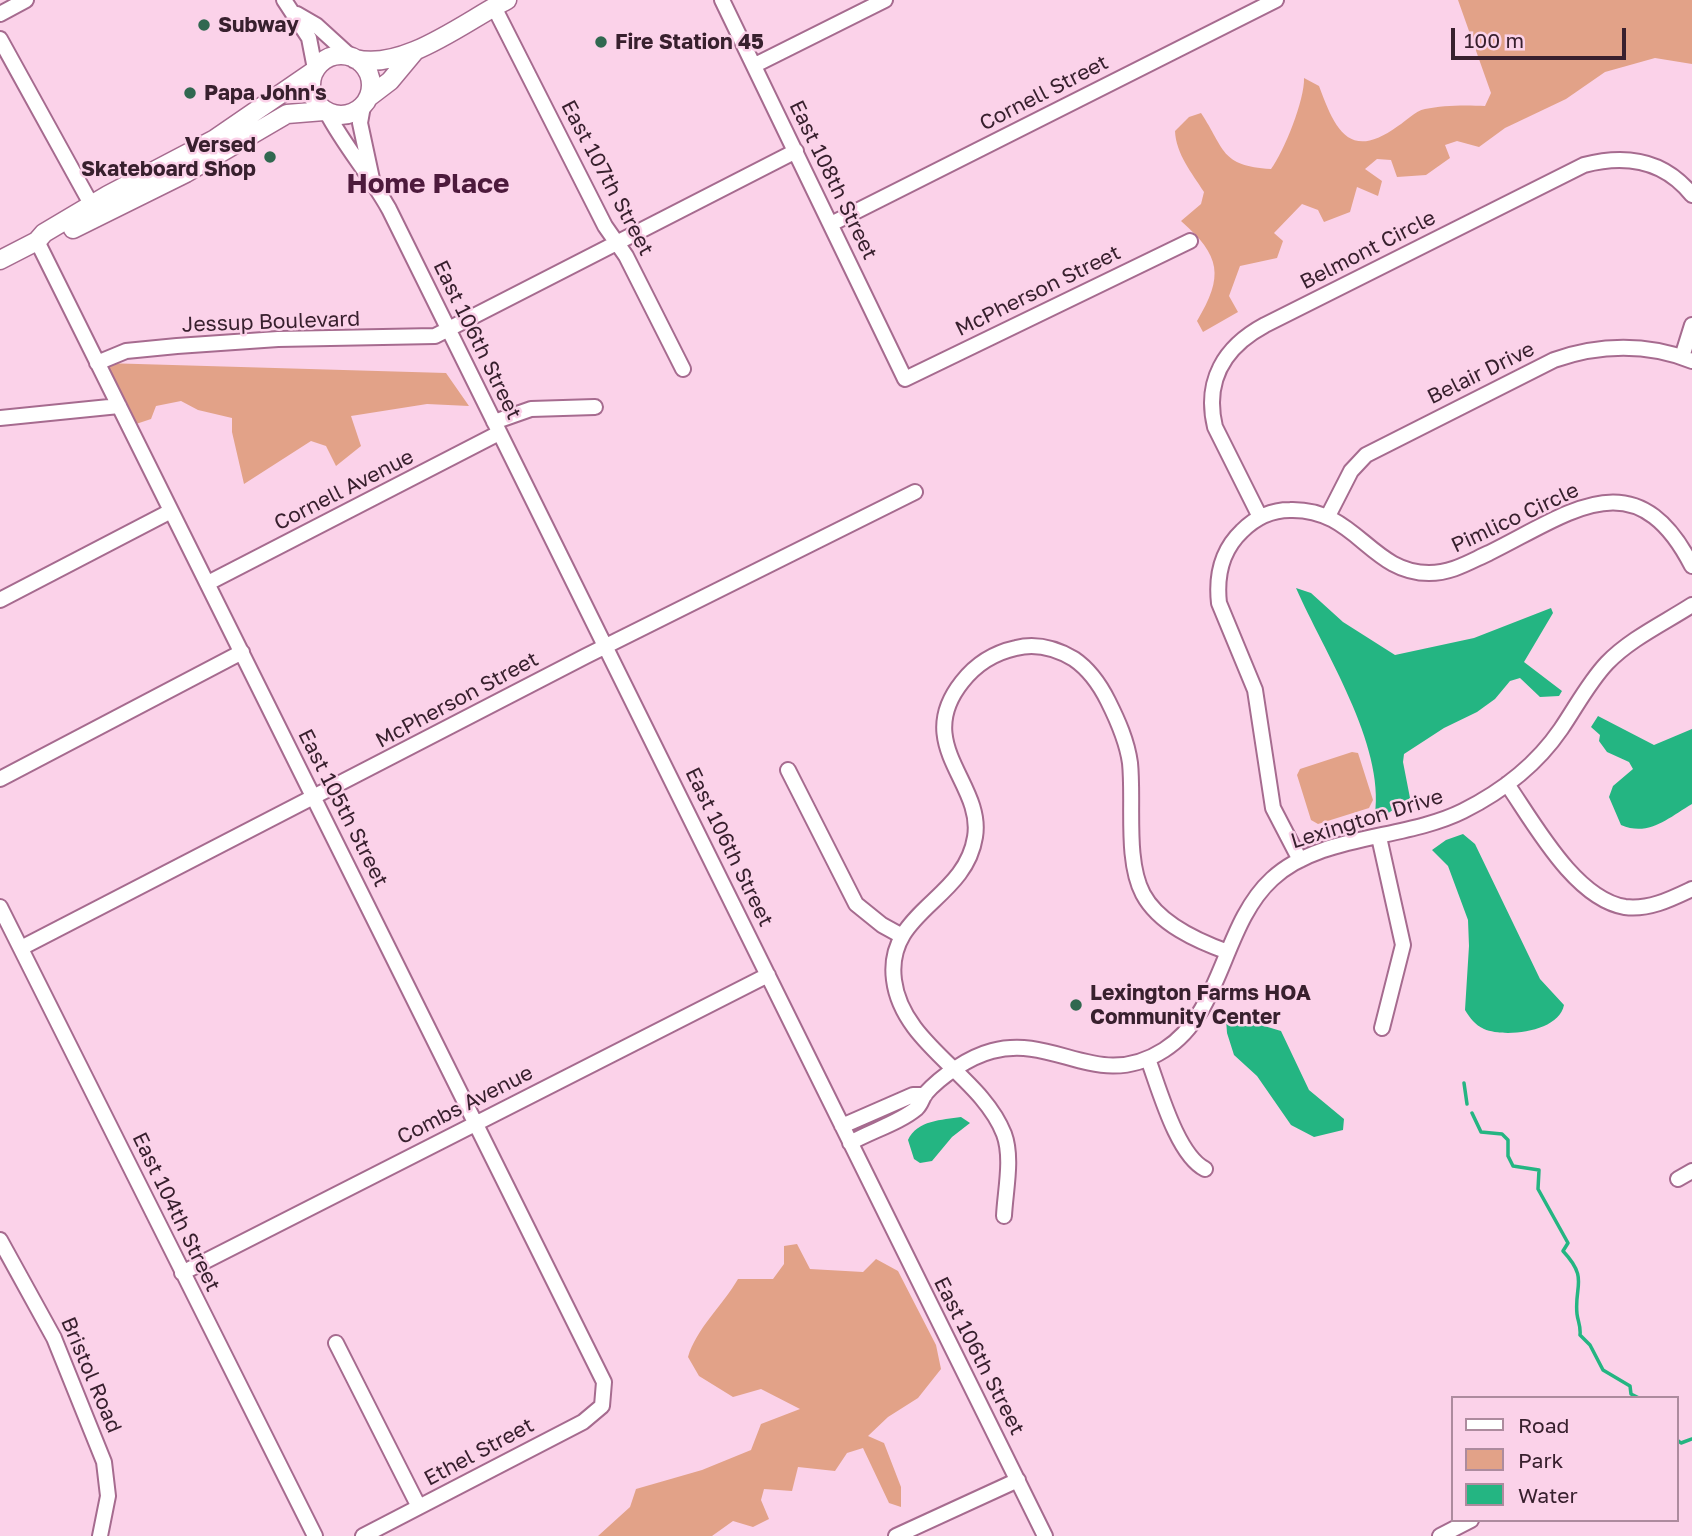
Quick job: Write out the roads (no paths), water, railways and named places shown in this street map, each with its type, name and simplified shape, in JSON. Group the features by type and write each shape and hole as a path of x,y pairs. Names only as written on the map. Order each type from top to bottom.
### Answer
{"main road":[{"path":"95,211 215,139 331,57 389,61 415,51 500,3"},
{"path":"0,260 37,241 44,233 218,156 287,114 349,114 390,81 415,51"},
{"path":"353,57 369,75 366,101"},
{"path":"314,70 312,93 326,112"}],"street":[{"path":"0,14 26,0"},
{"path":"284,0 296,13 316,25 353,57"},
{"name":"East 108th Street","path":"722,0 905,379"},
{"path":"755,65 885,0"},
{"name":"Cornell Street","path":"831,224 1276,0"},
{"name":"East 107th Street","path":"500,3 616,245 626,256 683,369"},
{"path":"296,13 311,44 314,70"},
{"path":"0,39 95,211"},
{"name":"East 106th Street","path":"366,101 360,123 372,179 1045,1536"},
{"name":"East 106th Street","path":"326,112 358,163 372,179"},
{"name":"Jessup Boulevard","path":"97,363 126,351 177,346 278,339 427,338 616,245 796,151"},
{"name":"Belmont Circle","path":"1260,517 1215,427 1212,415 1212,385 1234,345 1265,325 1584,165 1626,158 1647,163 1668,173 1692,195"},
{"name":"East 105th Street","path":"37,241 596,1362 604,1382 605,1395"},
{"name":"McPherson Street","path":"905,379 1190,241"},
{"path":"1687,359 1692,325"},
{"name":"Belair Drive","path":"1328,516 1351,471 1366,456 1554,360 1610,348 1652,349 1687,359"},
{"path":"0,418 119,406"},
{"path":"497,428 531,409 595,407"},
{"name":"Cornell Avenue","path":"208,583 497,428"},
{"name":"McPherson Street","path":"21,948 606,647 915,492"},
{"name":"Pimlico Circle","path":"1260,517 1284,510 1310,511 1328,516 1388,562 1403,569 1430,573 1457,569 1583,507 1612,502 1642,508 1656,516 1676,535 1692,566"},
{"path":"0,600 171,511"},
{"path":"1260,517 1239,534 1227,551 1219,573 1218,596 1222,616 1255,690 1273,808 1300,860"},
{"name":"Lexington Drive","path":"850,1143 919,1107 925,1095 978,1055 1008,1048 1034,1048 1101,1066 1131,1065 1148,1059 1178,1040 1193,1024 1228,951 1265,885 1300,860 1446,819 1507,784 1533,762 1559,732 1614,656 1692,605"},
{"path":"1004,1216 1005,1137 990,1110 906,1016 893,977 897,948 902,936 916,916 958,879 971,856 976,836 972,808 950,760 945,740 949,704 968,673 985,660 1013,648 1035,646 1069,656 1089,671 1120,725 1130,766 1135,872 1149,904 1167,922 1228,951"},
{"path":"0,779 242,652"},
{"path":"788,770 856,904 881,925 902,936"},
{"path":"1507,784 1579,882 1598,897 1624,907 1639,907 1658,904 1692,889"},
{"path":"1379,837 1403,946 1382,1028"},
{"name":"East 104th Street","path":"0,907 315,1536"},
{"name":"Combs Avenue","path":"182,1273 768,975"},
{"path":"1148,1059 1180,1139 1189,1155 1205,1169"},
{"name":"Lexington Drive","path":"842,1126 913,1095 925,1095"},
{"path":"1678,1179 1692,1171"},
{"name":"Bristol Road","path":"0,1240 54,1338 104,1462 108,1496 100,1536"},
{"path":"337,1343 419,1507"},
{"name":"Ethel Street","path":"362,1536 583,1422 602,1406 605,1395"},
{"path":"896,1536 1018,1480"},
{"path":"1440,1536 1467,1522"}],"water":[{"path":"1296,588 1311,593 1343,622 1395,655 1474,638 1551,608 1553,613 1524,662 1562,691 1559,696 1540,697 1520,678 1510,681 1495,699 1477,712 1444,728 1404,754 1410,798 1387,814 1375,815 1376,787 1362,729"},
{"path":"1598,716 1654,745 1692,729 1692,804 1649,827 1641,829 1621,825 1609,797 1613,786 1633,769 1629,762 1607,752 1599,741 1600,735 1591,727"},
{"path":"1463,834 1475,844 1540,979 1564,1005 1560,1014 1542,1027 1517,1032 1493,1032 1478,1025 1465,1010 1468,920 1448,866 1432,850 1446,840"},
{"path":"1231,1016 1281,1031 1309,1090 1344,1119 1343,1130 1314,1137 1291,1125 1257,1076 1234,1055 1227,1033 1226,1019"},
{"path":"961,1117 970,1123 952,1137 932,1161 920,1163 914,1159 908,1140 917,1128 931,1122"}],"waterway":[{"path":"1464,1083 1467,1104"},
{"path":"1472,1113 1481,1132 1502,1134 1508,1140 1508,1156 1513,1166 1539,1170 1538,1189 1568,1243 1563,1251 1578,1276 1577,1314 1580,1335 1590,1345 1603,1370 1630,1386 1631,1394 1635,1396"},
{"path":"1678,1441 1681,1443 1692,1439"}],"place":[{"name":"Subway","path":"204,25"},
{"name":"Fire Station 45","path":"601,42"},
{"name":"Papa John's","path":"190,93"},
{"name":"Versed Skateboard Shop","path":"270,157"},
{"name":"Lexington Farms HOA Community Center","path":"1076,1005"}],"district":[{"name":"Home Place","path":"428,184"}]}
